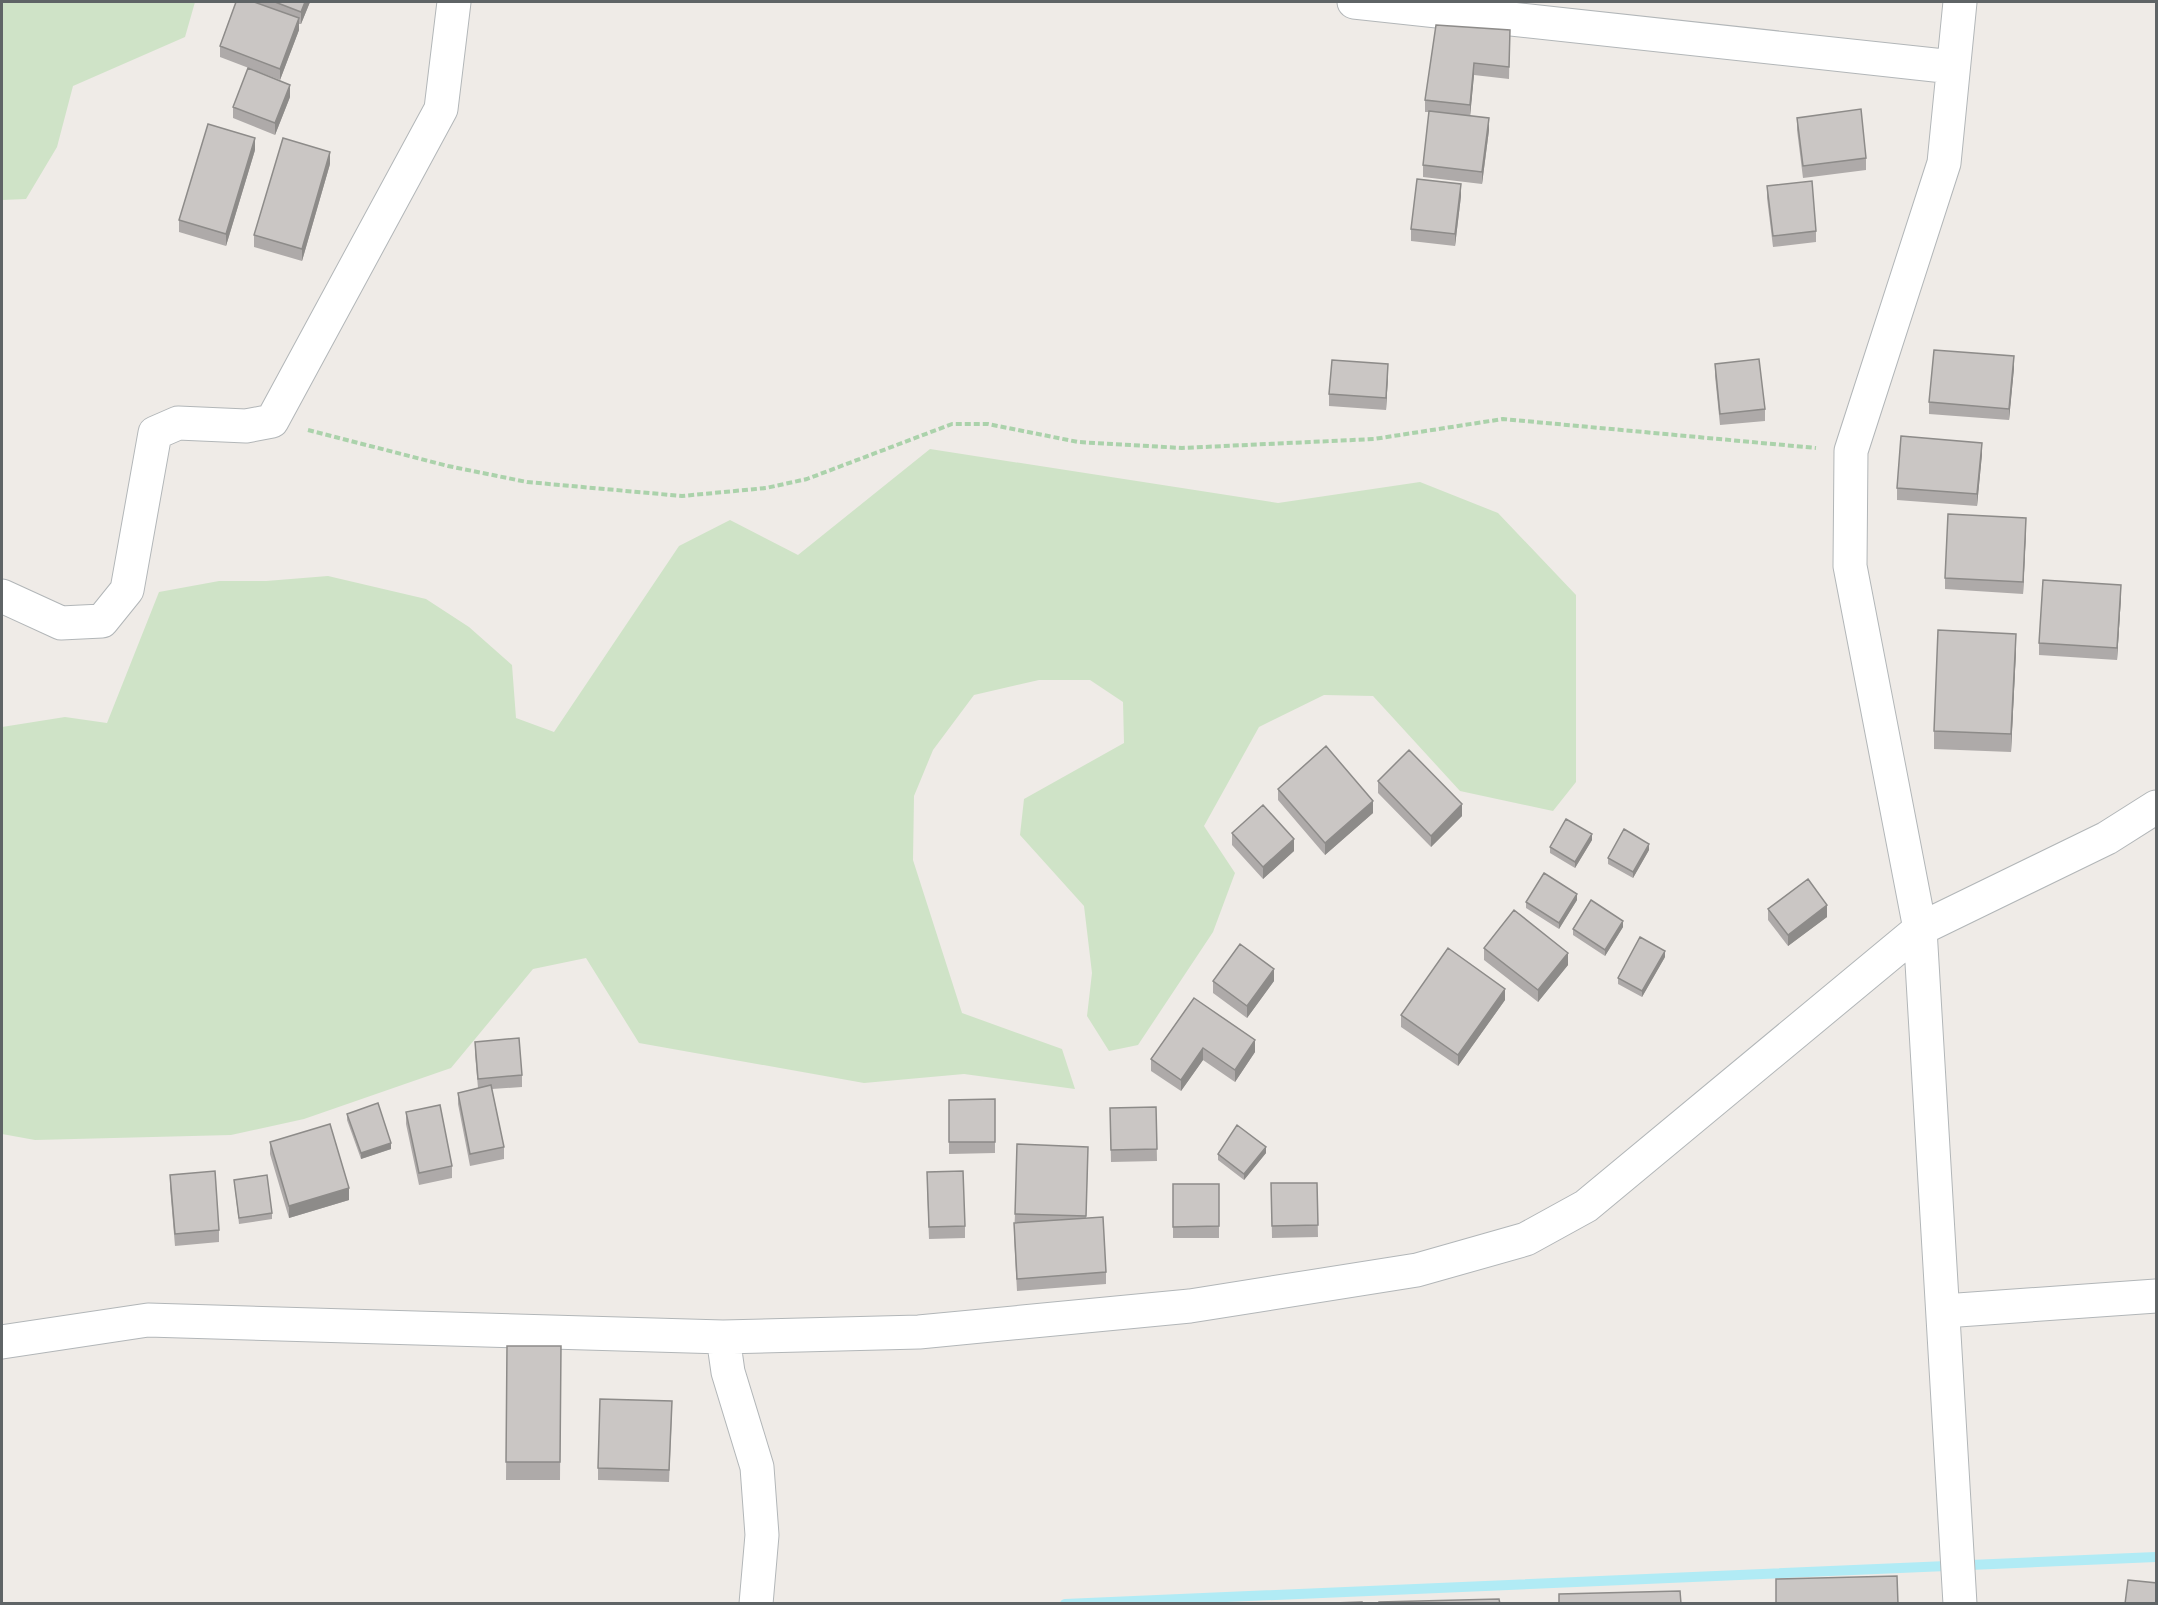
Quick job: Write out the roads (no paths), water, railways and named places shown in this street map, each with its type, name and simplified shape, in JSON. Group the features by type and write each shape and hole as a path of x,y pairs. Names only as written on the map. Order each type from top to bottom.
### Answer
{"street":[{"path":"2,596 61,623 102,621 127,590 155,433 178,423 246,426 272,421 441,109 454,2"},
{"path":"1354,2 1953,67"},
{"path":"1960,2 1944,163 1851,451 1850,566 1920,929 1960,1604"},
{"path":"2,1342 148,1320 723,1337 919,1332 1190,1306 1417,1270 1526,1239 1586,1206 1920,929 2107,838 2157,807"},
{"path":"1944,1311 2157,1296"},
{"path":"723,1337 728,1372 757,1467 762,1535 756,1604"}],"waterway":[{"path":"1065,1604 2156,1557"}]}
